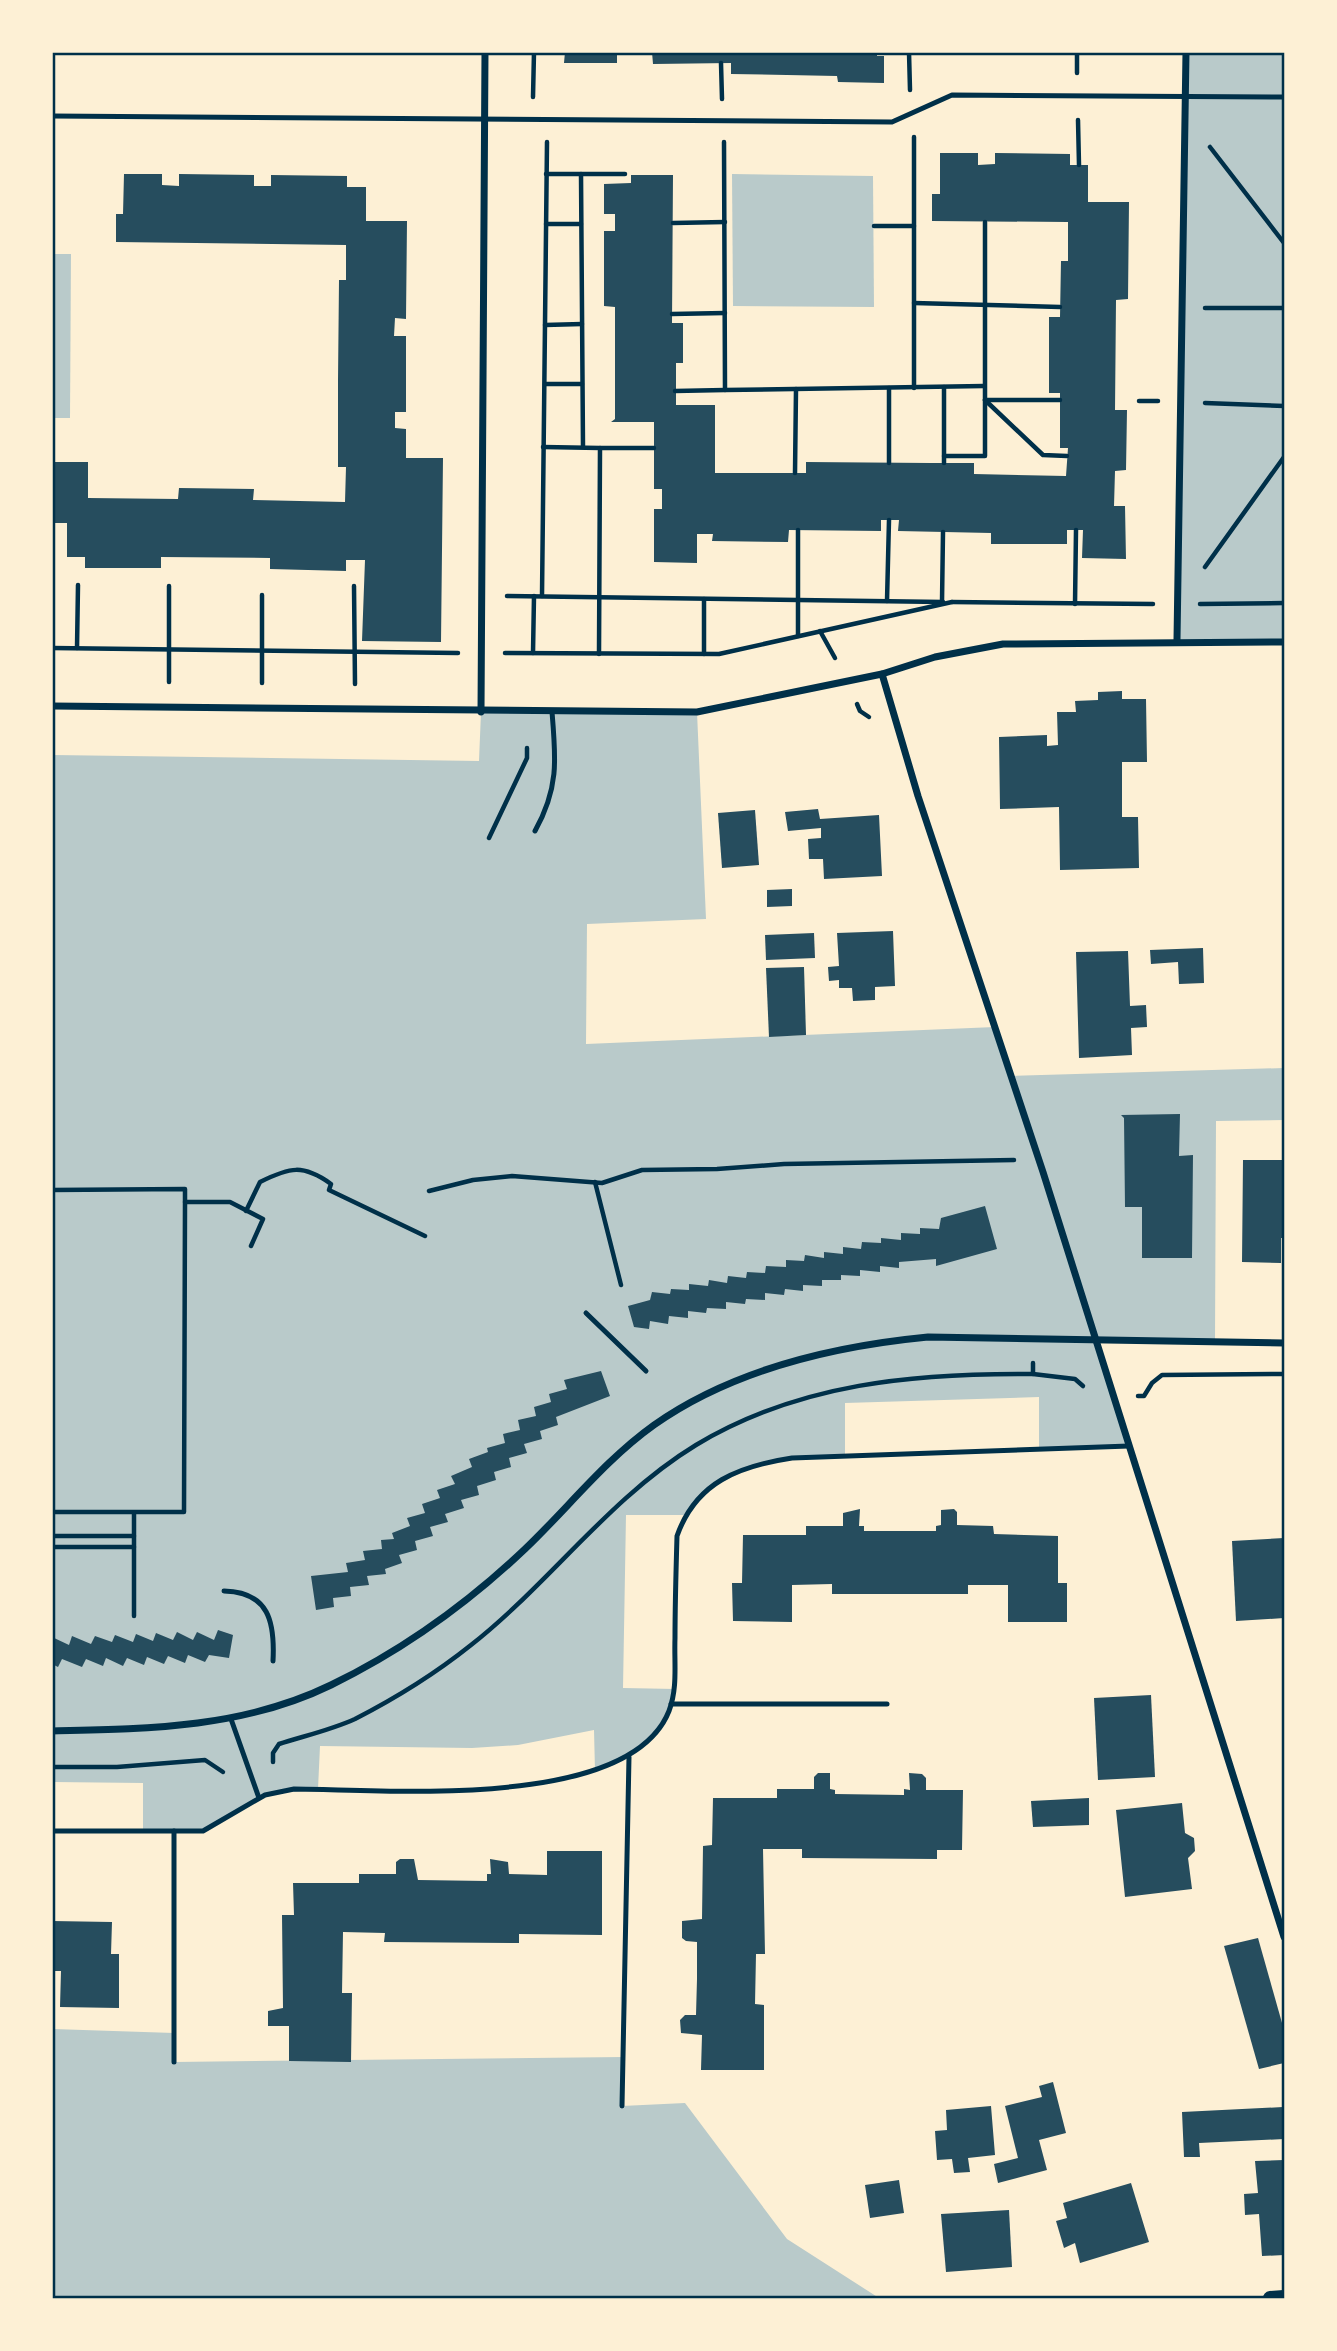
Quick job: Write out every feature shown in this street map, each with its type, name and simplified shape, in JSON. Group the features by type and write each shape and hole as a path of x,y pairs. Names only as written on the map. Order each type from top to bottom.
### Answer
{"main road":[{"path":"1270,2298 1284,2297"}],"street":[{"path":"481,712 485,52"},
{"path":"1177,640 1186,52"},
{"path":"52,706 697,712 881,674 935,657 1003,644 1177,640 1284,642"},
{"path":"881,674 918,796 1039,1159 1284,1937"},
{"path":"52,1731 138,1729 231,1719 284,1704 330,1686 388,1655 439,1622 525,1549 624,1449 655,1424 732,1385 822,1354 876,1342 986,1336 1284,1343"}],"lane":[{"path":"52,116 892,121 952,95 1284,97"},
{"path":"535,831 545,813 556,777 552,712"},
{"path":"586,1313 646,1371"},
{"path":"52,1831 203,1831 259,1798 294,1789 495,1789 602,1769 629,1757 650,1738 667,1714 676,1689 677,1536 684,1515 704,1491 725,1478 760,1463 792,1458 1129,1446"},
{"path":"224,1591 245,1592 262,1603 275,1631 273,1661"},
{"path":"671,1704 887,1704"},
{"path":"231,1719 259,1798"},
{"path":"622,2106 629,1757"},
{"path":"174,1831 174,2062"}],"path":[{"path":"534,52 533,118 547,134 542,596"},
{"path":"909,52 914,112 914,388"},
{"path":"1077,52 1077,72"},
{"path":"721,63 724,120 725,390"},
{"path":"1185,114 1284,243"},
{"path":"546,174 625,174"},
{"path":"581,174 583,447"},
{"path":"673,223 725,222"},
{"path":"944,456 985,456 985,222"},
{"path":"546,225 581,224"},
{"path":"874,226 914,226"},
{"path":"914,303 1060,307"},
{"path":"1182,308 1284,308"},
{"path":"672,314 725,313"},
{"path":"545,325 582,324"},
{"path":"544,384 582,384"},
{"path":"676,391 984,386"},
{"path":"944,387 944,463"},
{"path":"889,388 889,463"},
{"path":"795,473 796,389"},
{"path":"985,400 1060,400"},
{"path":"985,400 1043,456 1067,456"},
{"path":"1139,401 1284,406"},
{"path":"544,447 654,448"},
{"path":"599,654 600,448"},
{"path":"1177,605 1284,457"},
{"path":"887,601 888,520"},
{"path":"798,530 798,636"},
{"path":"1075,604 1076,530"},
{"path":"942,602 943,532"},
{"path":"77,648 78,585"},
{"path":"169,586 169,707"},
{"path":"354,586 354,710"},
{"path":"261,709 262,594"},
{"path":"481,596 1177,605 1284,603"},
{"path":"533,653 534,596"},
{"path":"704,599 704,654"},
{"path":"52,648 719,654 952,602"},
{"path":"489,838 527,758 530,712"},
{"path":"429,1191 473,1180 512,1176 595,1182 642,1170 1039,1159"},
{"path":"246,1211 260,1182 288,1170 312,1170 331,1184 329,1190 425,1236"},
{"path":"595,1182 621,1285"},
{"path":"52,1190 185,1189 184,1512 52,1512"},
{"path":"185,1202 230,1202 263,1219 251,1246"},
{"path":"52,1767 117,1767 205,1760 228,1776 274,1763 274,1753 279,1744 354,1719 471,1645 621,1500 696,1445 775,1408 834,1388 896,1379 964,1374 1033,1374"},
{"path":"134,1513 134,1616"},
{"path":"52,1536 134,1536"},
{"path":"52,1547 134,1547"}],"shaded area":[{"path":"1186,53 1284,53 1284,642 1177,640"},
{"path":"732,174 873,176 874,307 733,306"},
{"path":"53,254 71,254 70,418 53,418"},
{"path":"481,712 697,712 706,919 587,924 586,1044 995,1027 1011,1076 1284,1068 1284,1120 1216,1121 1215,1341 1095,1339 1129,1446 1039,1449 1039,1397 845,1403 845,1455 760,1463 704,1491 684,1515 626,1515 623,1688 676,1689 656,1729 647,1741 624,1759 595,1771 594,1730 518,1745 472,1748 320,1746 318,1789 265,1795 203,1831 143,1831 143,1783 53,1782 53,755 479,761"},
{"path":"53,2029 174,2033 174,2062 624,2057 622,2106 685,2103 787,2239 879,2298 53,2298"}],"building":[{"path":"565,52 617,52 617,63 564,63"},
{"path":"652,52 877,52 877,56 884,56 884,83 838,82 837,76 731,74 731,63 653,64"},
{"path":"940,153 978,153 978,165 995,164 995,153 1070,154 1070,165 1088,165 1088,202 1129,202 1128,299 1116,300 1115,410 1127,410 1126,470 1115,471 1114,506 1125,506 1126,559 1082,558 1083,530 1067,530 1067,544 991,544 991,533 898,531 899,520 881,520 881,531 789,530 788,542 712,541 713,534 697,534 697,563 654,562 654,509 662,509 662,489 654,489 654,422 611,422 615,419 615,307 604,306 604,231 615,231 615,214 604,214 604,184 631,183 631,175 673,175 672,323 683,323 683,363 676,363 676,405 715,405 715,473 806,473 806,462 974,463 974,474 1066,476 1068,448 1060,448 1060,393 1049,393 1049,317 1060,317 1061,261 1068,261 1068,222 932,221 932,194 940,194"},
{"path":"124,174 162,174 162,185 179,186 179,174 254,175 254,186 271,186 271,175 347,176 347,187 366,187 366,221 407,221 406,319 395,318 394,336 406,336 406,412 395,412 395,428 406,429 406,458 443,458 441,642 362,641 365,560 346,560 346,571 270,569 270,558 161,557 161,568 85,568 85,557 67,557 67,523 52,523 52,462 88,462 88,498 178,499 179,488 254,489 253,500 345,502 346,467 338,467 338,380 339,280 346,280 346,245 116,242 116,214 123,214"},
{"path":"1122,691 1122,699 1146,699 1147,762 1122,762 1122,817 1138,817 1139,868 1060,870 1059,807 1000,809 999,737 1047,735 1047,746 1058,745 1057,712 1076,712 1075,701 1098,700 1098,692"},
{"path":"818,809 820,819 879,815 882,876 824,879 823,859 809,859 808,839 821,838 821,828 788,831 785,812"},
{"path":"755,810 759,865 722,868 718,813"},
{"path":"792,889 792,906 767,907 767,890"},
{"path":"893,931 895,986 875,987 875,1000 853,1001 852,988 839,988 839,980 829,981 828,967 839,966 837,933"},
{"path":"814,933 815,958 766,960 765,935"},
{"path":"1203,948 1204,983 1179,984 1178,962 1151,964 1150,950"},
{"path":"1128,951 1130,1006 1146,1005 1147,1027 1131,1028 1132,1055 1079,1058 1076,952"},
{"path":"804,967 806,1035 769,1037 766,968"},
{"path":"1180,1114 1179,1156 1193,1155 1192,1258 1142,1258 1142,1207 1125,1207 1124,1118 1121,1115"},
{"path":"1243,1160 1282,1160 1284,1238 1281,1238 1281,1263 1242,1262"},
{"path":"985,1206 997,1249 936,1266 936,1259 899,1262 899,1268 880,1266 880,1272 860,1270 860,1276 841,1275 841,1280 822,1280 822,1286 803,1285 803,1291 785,1289 784,1295 765,1293 765,1300 746,1299 745,1304 726,1302 726,1309 707,1308 706,1313 688,1311 688,1318 669,1316 668,1324 650,1321 649,1329 634,1327 628,1306 650,1300 652,1292 670,1294 671,1289 689,1290 689,1284 708,1286 709,1280 727,1283 728,1276 746,1278 747,1272 765,1273 766,1266 786,1267 786,1260 804,1261 805,1255 824,1258 824,1252 843,1254 843,1247 861,1249 862,1242 881,1243 881,1238 901,1240 901,1233 920,1234 920,1228 939,1229 941,1218"},
{"path":"601,1371 610,1396 556,1417 558,1425 540,1431 542,1439 524,1444 527,1453 509,1458 511,1467 494,1472 496,1480 477,1486 479,1495 461,1500 464,1508 445,1514 448,1522 430,1527 433,1536 415,1541 417,1550 399,1555 402,1563 385,1569 386,1574 367,1576 369,1585 350,1587 351,1596 333,1598 334,1607 316,1610 311,1576 348,1572 346,1563 365,1560 363,1551 382,1549 381,1540 394,1539 392,1533 410,1526 407,1518 425,1513 422,1504 440,1498 437,1490 455,1484 451,1476 472,1467 469,1459 488,1452 487,1448 505,1443 503,1434 520,1430 518,1420 536,1416 534,1407 551,1402 549,1394 567,1389 564,1380"},
{"path":"860,1509 859,1526 864,1526 864,1531 936,1531 936,1526 941,1525 941,1510 954,1509 957,1512 957,1525 993,1526 994,1534 1058,1536 1058,1583 1067,1583 1067,1622 1008,1622 1008,1585 968,1585 968,1594 832,1594 832,1584 792,1585 792,1622 733,1621 732,1583 742,1583 743,1535 806,1535 806,1526 843,1526 843,1513"},
{"path":"1284,1538 1284,1618 1236,1621 1232,1541"},
{"path":"218,1630 233,1635 229,1658 209,1655 205,1662 188,1655 185,1663 168,1656 164,1664 147,1657 144,1665 127,1658 123,1666 106,1658 103,1666 86,1659 82,1667 62,1659 58,1667 52,1664 52,1637 69,1645 72,1636 91,1644 95,1636 112,1642 115,1635 133,1642 136,1634 153,1641 156,1633 173,1640 177,1632 193,1640 197,1632 214,1640"},
{"path":"1151,1695 1155,1777 1098,1780 1094,1698"},
{"path":"818,1773 830,1773 830,1789 835,1790 835,1794 904,1795 904,1789 910,1790 909,1773 922,1774 926,1778 926,1790 963,1790 962,1850 937,1850 937,1859 802,1858 802,1849 763,1849 765,1954 756,1954 755,2004 764,2005 764,2070 701,2070 702,2035 681,2033 680,2020 685,2015 696,2015 697,1979 697,1942 682,1938 682,1921 702,1919 703,1846 712,1845 713,1798 777,1798 777,1789 814,1789 814,1777"},
{"path":"1089,1798 1089,1825 1033,1827 1031,1801"},
{"path":"1182,1803 1185,1833 1194,1838 1195,1851 1188,1858 1192,1889 1125,1897 1116,1810"},
{"path":"547,1851 602,1851 602,1935 519,1934 519,1943 384,1942 385,1933 343,1932 342,1993 352,1993 351,2062 289,2061 289,2026 268,2026 268,2011 283,2008 282,1915 294,1915 293,1883 359,1883 359,1874 396,1874 396,1862 400,1859 414,1859 418,1880 487,1881 487,1874 491,1874 490,1859 508,1862 509,1874 547,1875"},
{"path":"52,1921 112,1922 111,1954 119,1954 119,2008 60,2007 61,1971 52,1971"},
{"path":"1258,1938 1284,2030 1284,2063 1259,2069 1224,1946"},
{"path":"1053,2082 1066,2133 1039,2140 1047,2170 998,2183 994,2164 1018,2158 1005,2106 1042,2097 1039,2086"},
{"path":"991,2106 995,2155 968,2158 970,2172 954,2173 952,2159 937,2160 935,2131 947,2130 946,2110"},
{"path":"1283,2107 1284,2139 1199,2143 1200,2157 1184,2157 1182,2112"},
{"path":"1284,2160 1284,2255 1262,2256 1259,2214 1245,2215 1244,2194 1258,2193 1255,2161"},
{"path":"899,2180 904,2213 870,2218 865,2185"},
{"path":"1131,2183 1149,2242 1080,2263 1075,2243 1064,2248 1056,2221 1067,2218 1063,2203"},
{"path":"1009,2210 1012,2267 946,2272 941,2214"}]}
